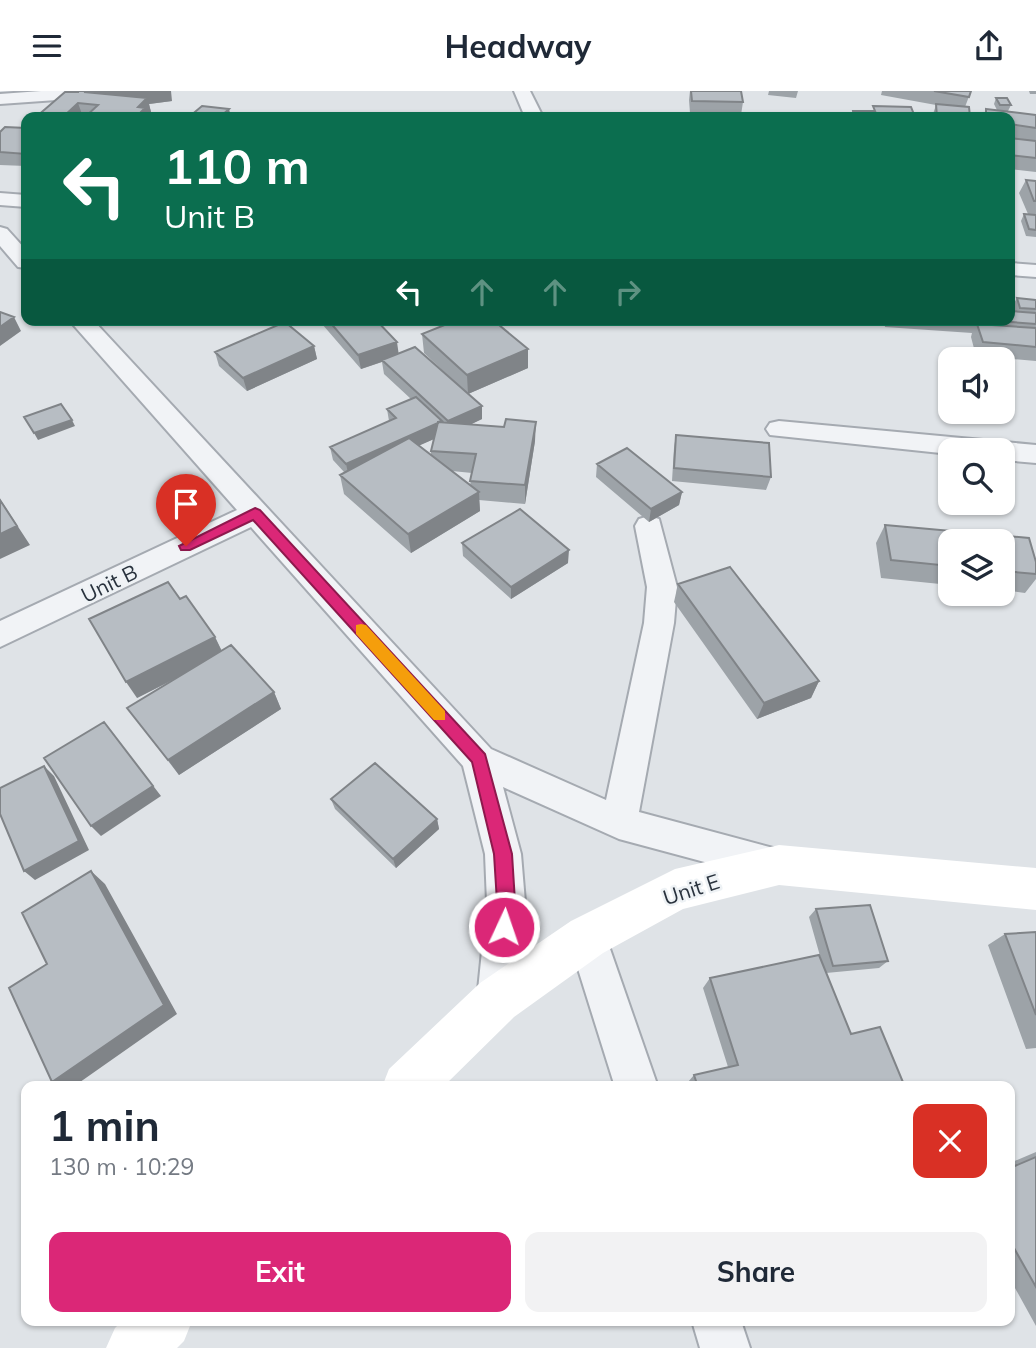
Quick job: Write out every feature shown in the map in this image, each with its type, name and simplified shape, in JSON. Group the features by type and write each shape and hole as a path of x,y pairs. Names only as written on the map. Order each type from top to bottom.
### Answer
{"street":[{"path":"0,100 113,91"},
{"path":"522,91 532,112"},
{"path":"0,199 21,201"},
{"path":"0,233 21,256"},
{"path":"1015,269 1036,271"},
{"path":"85,326 479,759 619,823 779,866"},
{"path":"779,429 938,445"},
{"path":"1015,452 1036,454"},
{"name":"Unit B","path":"0,635 255,513"},
{"path":"619,823 659,623 662,587 649,526"},
{"path":"479,759 503,854 506,902 497,1000"},
{"name":"Unit E","path":"413,1081 497,1000 587,937 675,890 779,866 1036,889"},
{"path":"587,937 635,1081"},
{"path":"135,1348 159,1326"},
{"path":"717,1326 724,1348"}],"building":[{"path":"95,91 84,92 147,98 138,107 145,108 141,112 90,112 98,105 78,103 68,112 42,112 65,92"},
{"path":"691,91 741,91 743,102 692,101"},
{"path":"934,91 971,91 969,97"},
{"path":"996,98 1007,98 1011,105 1000,105"},
{"path":"936,104 969,107 970,112 937,112"},
{"path":"202,106 229,109 226,112 195,112"},
{"path":"873,106 911,107 913,112 853,111 875,111"},
{"path":"986,109 1011,112 986,112"},
{"path":"1015,112 1036,115 1036,128 1015,125"},
{"path":"5,127 21,128 21,154 0,152 0,132"},
{"path":"1015,139 1036,141 1036,158 1015,156"},
{"path":"1026,180 1036,181 1036,201 1034,201"},
{"path":"1024,214 1036,215 1036,230 1029,229"},
{"path":"1017,298 1036,300 1036,309 1020,308"},
{"path":"1015,311 1036,313 1036,324 1015,322"},
{"path":"0,312 14,317 0,327"},
{"path":"276,326 290,326 314,346 243,378 215,352"},
{"path":"333,326 382,326 397,342 358,355"},
{"path":"442,326 500,326 528,349 467,375 422,334"},
{"path":"978,326 1036,328 1036,347 983,342"},
{"path":"415,347 482,406 448,421 382,360"},
{"path":"416,397 442,421 346,464 330,447 396,418 387,409"},
{"path":"61,404 72,420 34,433 24,417"},
{"path":"506,419 536,422 525,485 470,481 476,454 431,451 438,422 504,427"},
{"path":"676,435 769,443 771,477 674,468"},
{"path":"409,438 479,492 408,534 340,475"},
{"path":"627,448 682,492 651,509 597,464"},
{"path":"0,500 17,526 0,534"},
{"path":"520,509 569,550 511,587 462,543"},
{"path":"885,525 938,530 938,565 891,560"},
{"path":"1015,537 1029,538 1036,562 1036,574 1015,572"},
{"path":"730,567 819,681 764,703 678,584"},
{"path":"168,582 180,599 186,596 215,637 126,682 89,619"},
{"path":"231,645 274,692 168,760 127,708"},
{"path":"104,722 153,786 91,826 44,758"},
{"path":"375,763 437,819 393,859 331,799"},
{"path":"44,766 79,841 24,871 0,814 0,788"},
{"path":"91,871 164,1005 53,1081 9,988 47,964 22,913"},
{"path":"870,905 888,961 833,966 816,909"},
{"path":"1036,932 1036,1015 1005,934"},
{"path":"819,955 851,1034 880,1027 902,1081 696,1081 694,1075 738,1065 710,978"},
{"path":"1036,1157 1036,1287 1015,1250 1015,1166"}],"slow traffic":[{"path":"361,629 439,715"}],"route":[{"path":"186,546 255,513 479,759 503,854 506,902 504,927"}]}
